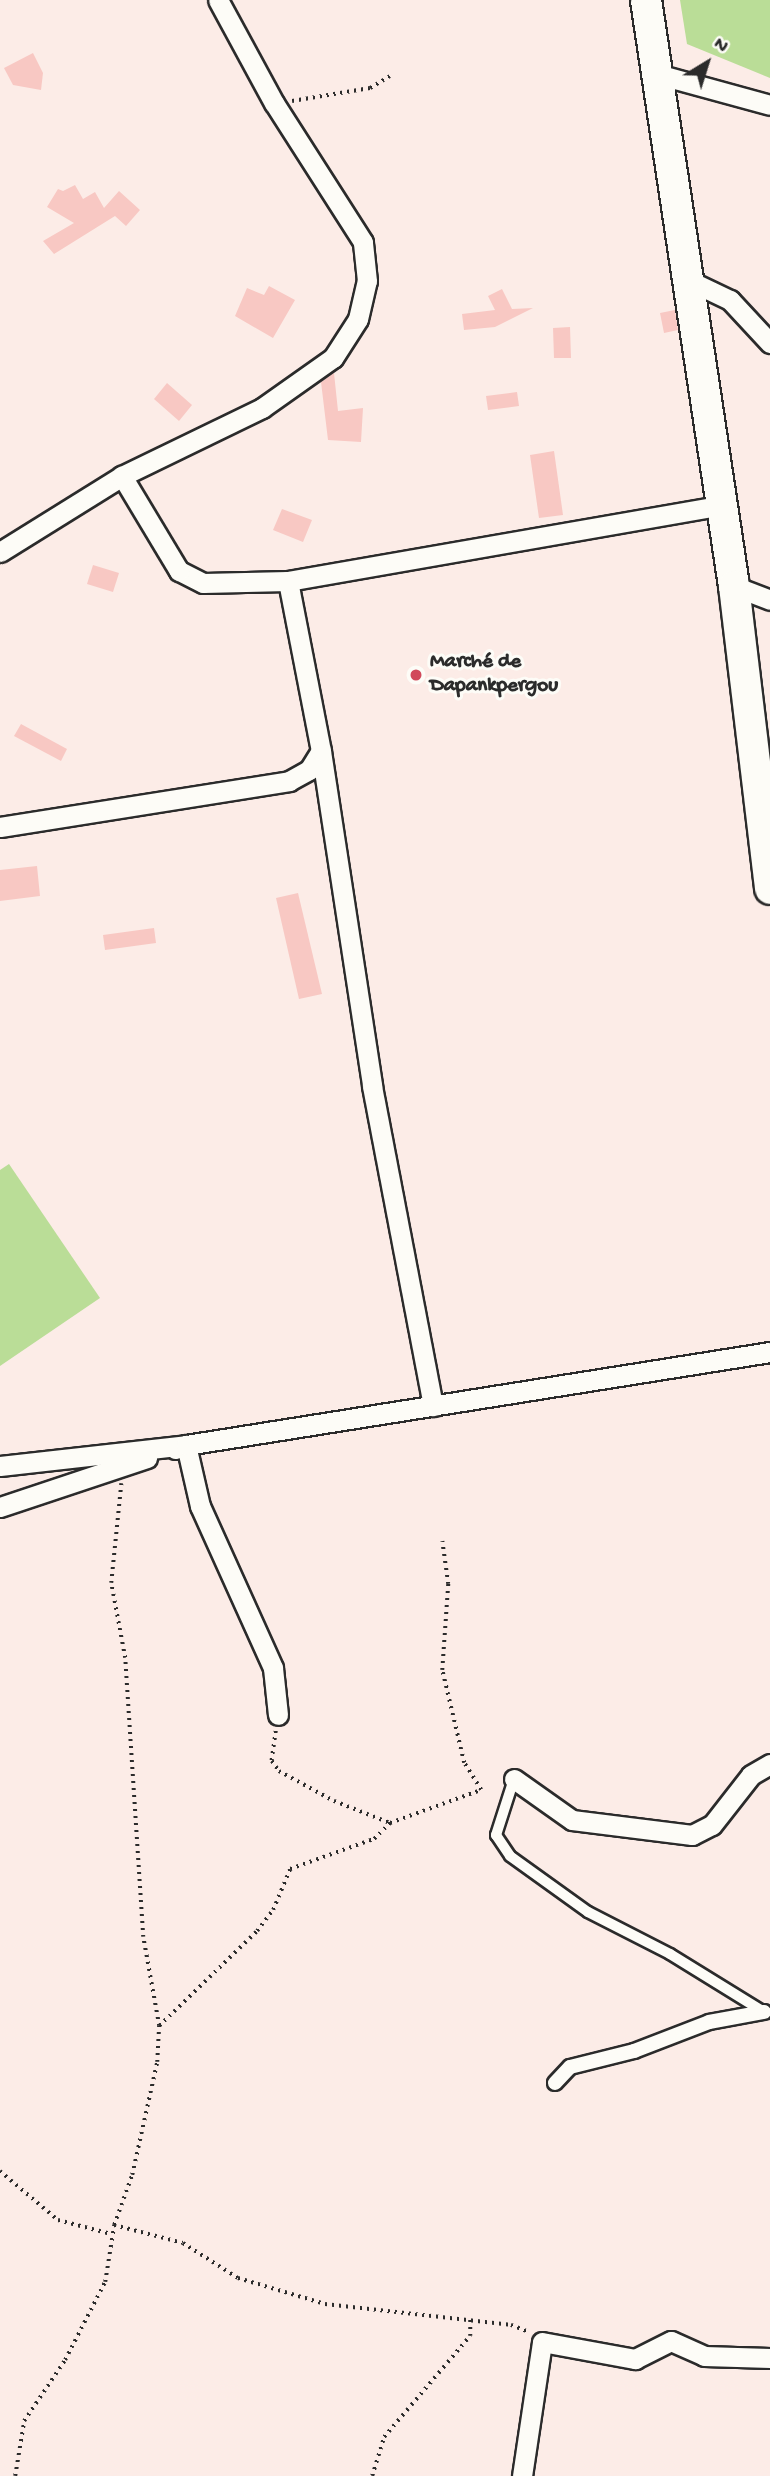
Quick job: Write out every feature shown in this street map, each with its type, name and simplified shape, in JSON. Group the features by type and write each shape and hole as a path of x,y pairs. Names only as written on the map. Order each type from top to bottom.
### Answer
{"main road":[{"path":"646,0 719,506 734,586 770,889"}],"street":[{"path":"0,552 122,476 262,408 332,358 352,334 367,281 363,242 274,103 218,0"},
{"path":"657,74 770,105"},
{"path":"688,280 730,300 770,343"},
{"path":"122,476 180,571 203,583 288,581 719,506"},
{"path":"288,581 321,751 372,1086 433,1406"},
{"path":"734,586 770,600"},
{"path":"0,827 289,781 309,770 321,751"},
{"path":"0,1466 186,1445 770,1352"},
{"path":"0,1507 186,1445"},
{"path":"186,1445 200,1506 273,1668 278,1716"},
{"path":"514,1779 572,1821 692,1835 712,1825 751,1775 770,1764"},
{"path":"555,2083 570,2067 634,2051 709,2022 764,2012"},
{"path":"522,2476 542,2342 635,2359 671,2341 704,2356 770,2358"}],"lane":[{"path":"514,1779 496,1835 510,1856 588,1912 670,1954 764,2012"}],"path":[{"path":"274,103 370,88 390,76"},
{"path":"15,2476 24,2421 65,2360 105,2282 111,2234 153,2092 159,2026 143,1937 125,1658 111,1583 117,1496 124,1466"},
{"path":"159,2026 257,1931 278,1899 290,1869 374,1839 390,1823 481,1790 464,1763 442,1670 448,1584 442,1541"},
{"path":"278,1716 272,1761 279,1771 334,1801 390,1823"},
{"path":"0,2171 58,2220 111,2234"},
{"path":"114,2225 183,2243 262,2287 324,2304 523,2328 542,2342"},
{"path":"372,2476 384,2437 470,2336 470,2320"}],"green space":[{"path":"680,0 770,0 770,78 687,44"},
{"path":"9,1164 100,1298 0,1366 0,1170"}],"building":[{"path":"33,53 43,73 41,90 13,85 4,68"},
{"path":"75,185 83,199 95,192 104,208 119,191 140,210 126,226 115,216 54,254 43,241 74,223 47,207 58,189 63,191"},
{"path":"269,286 295,300 273,338 235,316 247,288 264,295"},
{"path":"502,289 512,309 533,308 495,327 464,330 462,314 495,310 488,296"},
{"path":"675,310 678,330 664,333 660,313"},
{"path":"570,327 571,358 554,358 553,328"},
{"path":"334,373 338,411 363,408 361,442 328,440 321,382"},
{"path":"167,383 192,405 179,421 154,399"},
{"path":"517,392 519,406 488,410 486,396"},
{"path":"554,451 563,515 539,518 530,455"},
{"path":"282,509 312,520 303,542 273,530"},
{"path":"93,565 119,573 113,592 87,584"},
{"path":"21,724 67,749 61,761 14,736"},
{"path":"37,866 40,896 0,901 0,870"},
{"path":"298,893 322,994 299,999 276,898"},
{"path":"154,928 156,943 105,950 103,935"}],"place":[{"name":"Marché de Dapankpergou","path":"416,675"}]}
